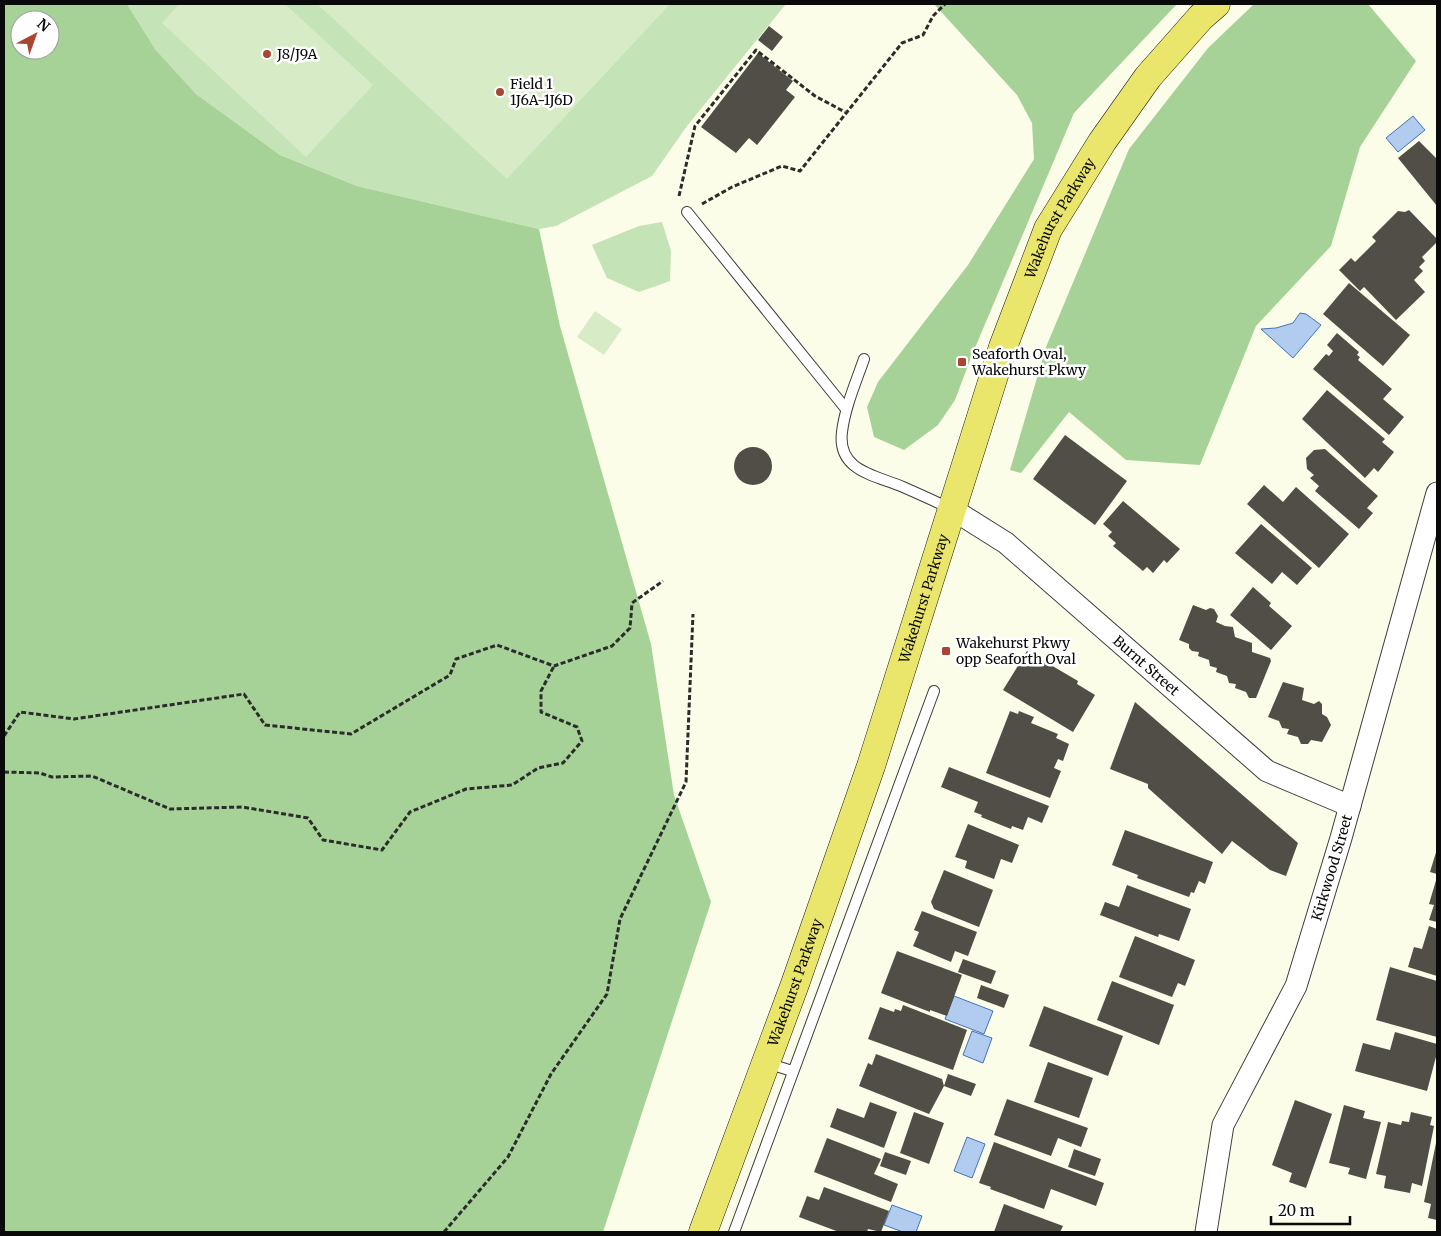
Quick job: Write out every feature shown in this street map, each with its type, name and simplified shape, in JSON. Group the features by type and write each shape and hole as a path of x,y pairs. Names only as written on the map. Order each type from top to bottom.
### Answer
{"main road":[{"name":"Wakehurst Parkway","path":"703,1232 766,1062 871,766 926,586 1012,321 1048,229 1102,142 1148,77 1201,17 1216,4"}],"street":[{"name":"Kirkwood Street","path":"1206,1232 1223,1125 1296,986 1350,806 1437,493"},
{"name":"Burnt Street","path":"952,509 1006,543 1267,771 1350,806"}],"lane":[{"path":"687,212 846,410"},
{"path":"864,359 846,410 842,433 842,445 850,463 865,474 902,487 952,509"},
{"path":"734,1232 934,691"},
{"path":"766,1062 792,1071"}],"path":[{"path":"846,112 815,96 756,50 695,126 676,206 687,212 732,187 782,166 800,171 902,43 922,35 933,16 945,4"},
{"path":"4,736 20,712 74,719 244,694 265,725 351,734 450,675 456,659 496,645 554,666 612,646 630,628 632,603 663,581"},
{"path":"444,1232 508,1157 551,1074 607,994 620,919 686,782 693,614"},
{"path":"4,772 40,773 52,777 92,776 170,809 242,807 308,818 323,840 382,850 410,812 466,788 512,785 538,768 563,763 582,742 577,728 541,712 541,690 554,666"}],"green space":[{"path":"4,4 127,4 155,49 196,94 280,155 357,186 539,229 560,326 651,644 674,795 711,902 603,1232 4,1232"},
{"path":"127,4 786,4 687,126 652,176 556,226 539,229 357,186 280,155 196,94 155,49"},
{"name":"J8/J9A","path":"179,4 285,4 373,85 306,157 162,23"},
{"name":"Field 1 1J6A-1J6D","path":"317,4 670,4 507,179"},
{"path":"934,4 1177,4 1074,113 972,355 955,400 938,425 904,450 874,437 867,407 878,382 968,265 1034,159 1032,123 1017,95"},
{"path":"1254,4 1368,4 1416,61 1360,147 1331,246 1256,326 1200,465 1126,460 1069,412 1021,473 1010,470 1046,347 1129,149 1208,48"},
{"path":"662,222 671,251 670,281 639,292 607,278 592,245 639,226"},
{"path":"595,311 622,329 604,355 577,337"}],"water":[{"path":"1413,116 1425,130 1398,152 1386,138"},
{"path":"1300,313 1306,314 1321,325 1293,358 1261,329 1276,328 1293,323"},
{"path":"954,996 993,1011 984,1034 945,1019"},
{"path":"972,1031 992,1038 983,1063 963,1055"},
{"path":"967,1137 985,1144 972,1178 954,1171"},
{"path":"892,1205 922,1216 916,1232 903,1232 884,1225"}],"building":[{"path":"769,26 783,37 772,51 758,40"},
{"path":"758,53 793,81 786,90 795,97 757,145 749,138 736,153 701,127"},
{"path":"1419,141 1437,159 1437,206 1398,158"},
{"path":"1409,210 1437,239 1437,242 1422,257 1425,261 1419,267 1423,271 1414,280 1425,292 1396,320 1364,287 1360,291 1339,270 1351,258 1355,262 1376,241 1372,237 1398,211 1405,212"},
{"path":"1349,283 1410,335 1383,366 1323,314"},
{"path":"1337,333 1359,352 1357,355 1360,357 1358,360 1392,389 1383,399 1404,417 1389,435 1313,369 1326,354 1329,356 1333,351 1327,345"},
{"path":"1327,390 1385,439 1382,442 1394,452 1378,472 1374,468 1365,478 1302,419"},
{"path":"1065,435 1127,481 1095,525 1033,479"},
{"path":"753,447 767,452 772,466 767,480 753,485 739,480 734,466 739,452"},
{"path":"1325,449 1378,496 1367,508 1373,513 1359,529 1315,491 1319,486 1310,478 1314,475 1307,469 1306,458 1314,450"},
{"path":"1264,485 1283,502 1296,487 1349,534 1319,568 1247,504"},
{"path":"1123,501 1180,549 1167,563 1164,560 1153,573 1147,567 1143,571 1113,546 1116,543 1108,536 1112,532 1103,524"},
{"path":"1261,524 1312,568 1297,585 1282,572 1272,584 1235,553"},
{"path":"1253,587 1271,603 1269,606 1292,626 1271,650 1230,615"},
{"path":"1193,605 1206,610 1214,609 1218,616 1216,622 1233,627 1235,637 1252,643 1252,652 1270,658 1271,661 1256,698 1249,698 1246,692 1235,688 1236,684 1229,683 1227,676 1216,672 1217,668 1210,666 1209,660 1198,656 1199,652 1192,651 1189,648 1189,644 1179,640"},
{"path":"1027,651 1078,681 1077,684 1095,695 1073,732 1003,690"},
{"path":"1283,682 1304,688 1302,700 1314,704 1319,701 1322,704 1322,714 1327,717 1331,725 1322,742 1311,740 1308,744 1301,744 1298,737 1287,734 1289,729 1282,728 1279,721 1268,717"},
{"path":"1135,702 1298,843 1286,876 1270,870 1232,841 1222,854 1148,788 1148,784 1110,769"},
{"path":"1010,711 1018,714 1019,711 1034,717 1031,723 1058,734 1056,738 1069,744 1063,761 1058,759 1054,768 1061,771 1050,798 986,773"},
{"path":"949,767 1049,806 1042,823 1028,817 1023,830 1012,826 1011,829 981,817 982,815 974,812 978,802 941,787"},
{"path":"968,824 1019,845 1012,863 1001,859 994,879 965,868 967,861 955,857"},
{"path":"1125,830 1213,862 1205,884 1199,881 1194,893 1191,892 1189,897 1137,878 1138,875 1112,865"},
{"path":"1437,849 1437,874 1430,872"},
{"path":"944,870 993,890 979,927 934,909 931,902"},
{"path":"1437,877 1437,922 1429,920 1434,905 1429,904"},
{"path":"1127,885 1191,909 1179,941 1159,934 1158,937 1100,915 1105,902 1119,907"},
{"path":"922,911 977,932 968,956 955,951 951,962 913,946 919,932 914,930"},
{"path":"1429,926 1437,929 1437,976 1408,967 1414,947 1422,949"},
{"path":"1135,936 1195,960 1185,986 1178,983 1172,997 1119,977"},
{"path":"897,951 962,975 947,1016 930,1010 930,1012 881,993"},
{"path":"963,959 996,971 991,984 958,972"},
{"path":"1390,967 1437,981 1437,1037 1376,1020"},
{"path":"1112,981 1174,1005 1159,1045 1097,1020"},
{"path":"981,985 1009,995 1004,1008 977,998"},
{"path":"903,1005 967,1030 953,1070 868,1039 880,1007 894,1012 895,1009 901,1011"},
{"path":"1044,1006 1123,1036 1108,1076 1029,1046"},
{"path":"1395,1032 1437,1044 1437,1053 1427,1091 1355,1071 1363,1043 1390,1050"},
{"path":"876,1054 942,1079 944,1086 929,1114 859,1086 868,1063 872,1065"},
{"path":"1048,1062 1093,1078 1079,1118 1034,1102"},
{"path":"948,1074 976,1084 971,1096 944,1086"},
{"path":"1007,1099 1088,1128 1081,1147 1058,1138 1051,1156 994,1135"},
{"path":"1295,1100 1332,1114 1306,1188 1289,1182 1292,1173 1272,1165"},
{"path":"870,1102 897,1112 884,1148 830,1127 837,1108 864,1118"},
{"path":"1344,1105 1365,1111 1363,1118 1381,1122 1366,1179 1348,1174 1350,1168 1329,1163"},
{"path":"914,1112 944,1123 929,1164 900,1153"},
{"path":"1411,1112 1432,1117 1430,1125 1434,1126 1422,1186 1412,1183 1410,1193 1384,1188 1386,1176 1376,1174 1388,1122 1401,1125 1402,1121 1409,1122"},
{"path":"827,1138 881,1159 874,1174 898,1184 891,1202 814,1172"},
{"path":"994,1142 1104,1183 1096,1206 1051,1189 1044,1209 979,1183"},
{"path":"1436,1143 1437,1220 1428,1218 1431,1204 1424,1202"},
{"path":"1074,1149 1101,1159 1095,1176 1068,1167"},
{"path":"885,1152 911,1161 906,1175 880,1166"},
{"path":"824,1187 889,1211 881,1232 868,1229 867,1232 839,1232 799,1217 807,1196 819,1200"},
{"path":"1004,1204 1063,1226 1060,1232 994,1232"}],"place":[{"name":"J8/J9A","path":"267,54"},
{"name":"Field 1 1J6A-1J6D","path":"500,92"},
{"name":"Seaforth Oval, Wakehurst Pkwy","path":"962,362"},
{"name":"Wakehurst Pkwy opp Seaforth Oval","path":"946,651"}]}
